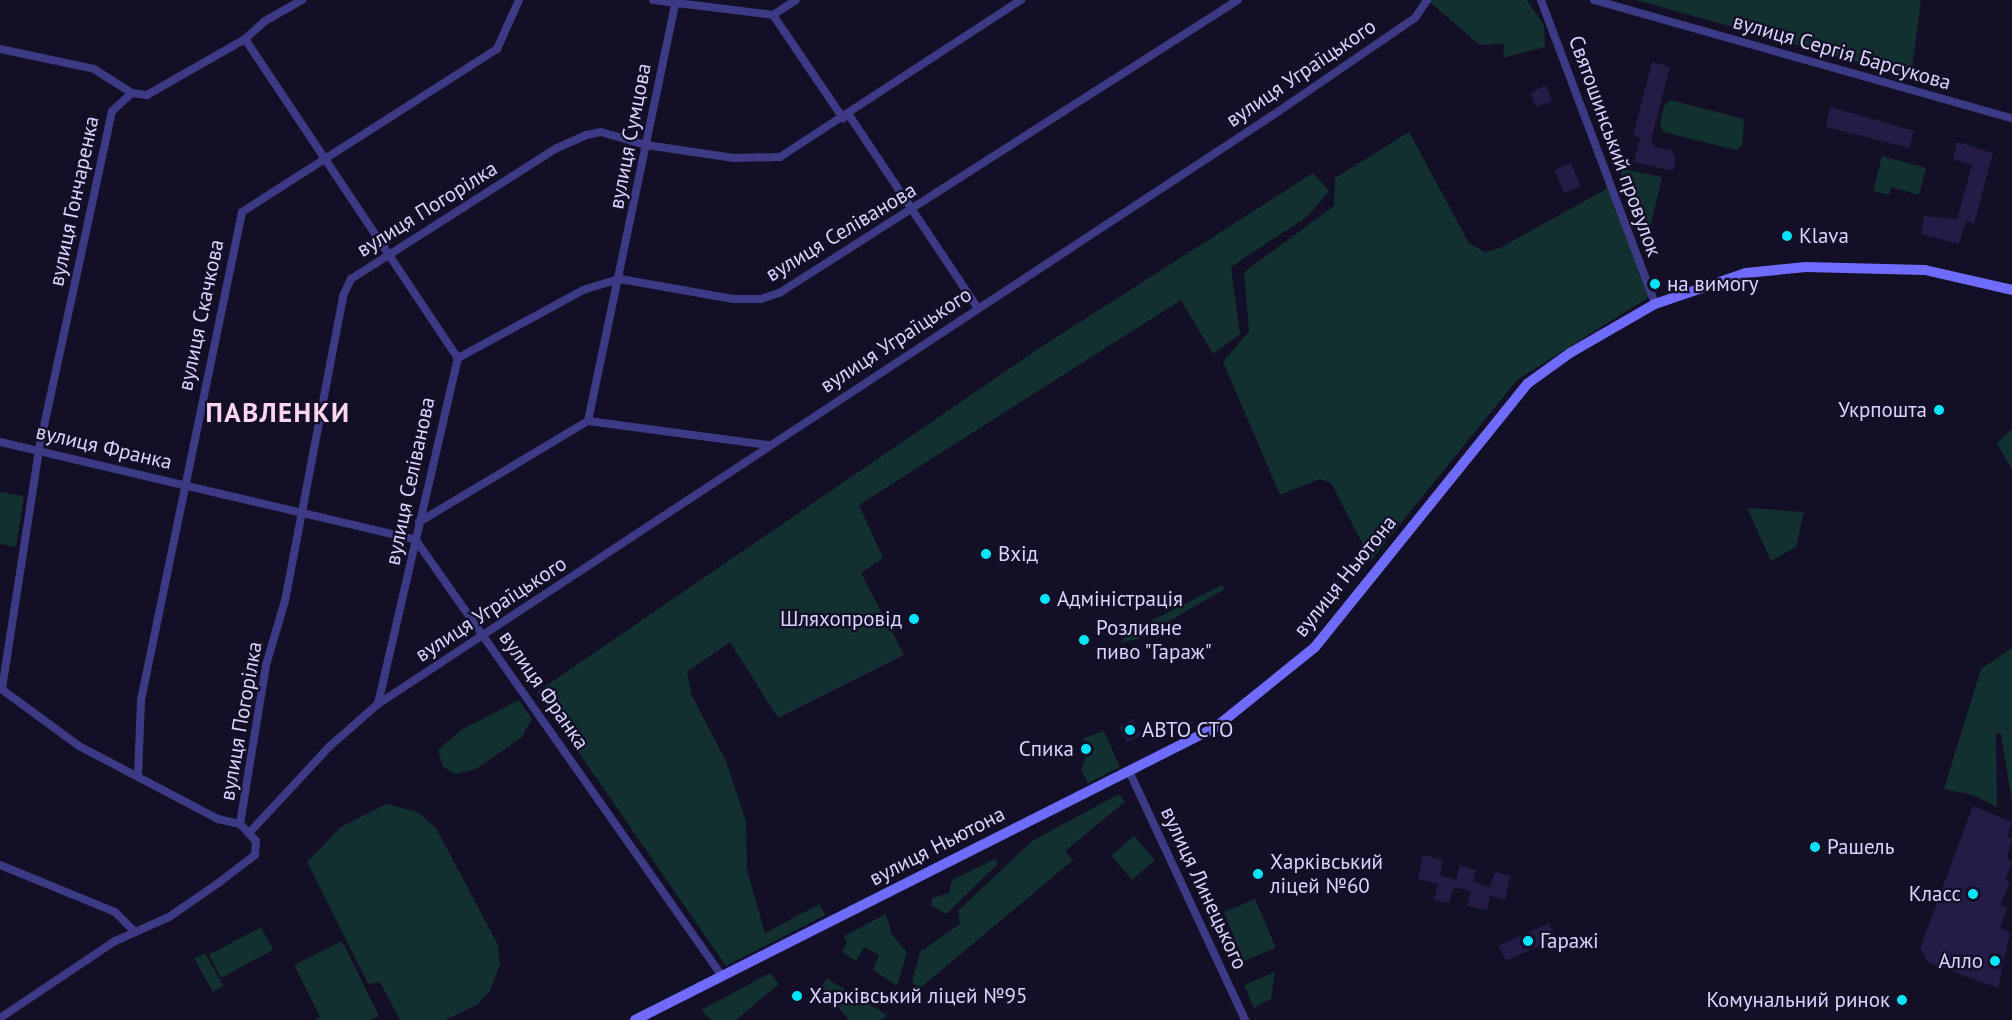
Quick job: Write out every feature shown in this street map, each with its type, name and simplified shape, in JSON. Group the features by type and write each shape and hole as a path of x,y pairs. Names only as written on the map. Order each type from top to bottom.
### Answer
{"street":[{"path":"0,49 94,69 132,93 147,95 245,39 302,0"},
{"name":"вулиця Скачкова","path":"138,776 141,700 184,483 242,212 497,49 519,0"},
{"path":"653,0 773,15 796,0"},
{"name":"вулиця Погорілка","path":"240,824 266,665 285,601 299,512 346,286 388,254 570,141 602,132 646,145 769,160 846,117 1021,0"},
{"name":"вулиця Селіванова","path":"378,704 458,358 583,290 620,279 733,299 761,299 782,292 915,210 1238,0"},
{"name":"вулиця Уграїцького","path":"378,704 485,637 977,307 1279,111 1415,18 1426,0"},
{"name":"Святошинський провулок","path":"1542,0 1655,304"},
{"name":"вулиця Сергія Барсукова","path":"1594,0 2012,118"},
{"name":"вулиця Сумцова","path":"588,421 620,279 676,2"},
{"path":"773,15 915,210 977,307"},
{"path":"245,39 458,358"},
{"name":"вулиця Гончаренка","path":"1,689 39,449 110,120 120,100 132,93"},
{"name":"вулиця Ньютона","path":"635,1020 1216,727 1315,647 1527,384 1570,353 1655,304 1746,273 1816,266 1925,270 2012,290"},
{"path":"419,522 588,421 769,445"},
{"name":"вулиця Франка","path":"0,442 39,449 415,539 722,976"},
{"path":"0,1018 133,930 169,917 255,855 256,842 250,832 240,824 218,819 79,746 1,689"},
{"path":"250,832 330,747 378,704"},
{"name":"вулиця Линецького","path":"1129,771 1245,1020"},
{"path":"0,865 115,912 133,930"}],"green space":[{"path":"1427,0 1527,0 1544,25 1545,47 1503,58 1504,44 1480,45"},
{"path":"1636,0 1921,0 1911,77"},
{"path":"1671,100 1744,119 1742,146 1736,150 1663,132 1660,123 1664,106"},
{"path":"1409,132 1469,243 1485,252 1500,248 1608,188 1649,297 1517,380 1371,560 1331,483 1320,479 1280,495 1223,362 1249,331 1244,272 1334,206 1335,178"},
{"path":"1882,156 1926,168 1919,195 1891,187 1889,195 1873,191"},
{"path":"1619,168 1662,177 1647,241"},
{"path":"1313,173 1329,191 1308,216 1231,267 1240,334 1213,354 1181,300 859,505 883,558 861,573 904,655 778,718 730,642 687,672 692,696 726,761 746,821 747,870 765,933 820,904 825,915 726,966 537,692 1041,347"},
{"path":"2012,429 2012,470 1997,443"},
{"path":"0,492 24,496 16,547 0,544"},
{"path":"1747,508 1804,512 1796,547 1771,561"},
{"path":"1222,585 1225,589 1138,639 1120,643 1133,630"},
{"path":"2012,648 2012,802 2001,734 1996,733 1997,807 1973,795 1944,789 1981,669"},
{"path":"519,700 532,719 522,737 476,769 456,774 443,767 438,750 461,730"},
{"path":"1104,731 1120,767 1088,783 1081,769 1092,745 1084,743 1084,738"},
{"path":"1119,794 1125,802 1065,851 1073,860 919,989 912,982 920,952 960,924 958,911 1032,841"},
{"path":"386,804 417,812 436,828 498,945 500,964 490,991 477,1005 445,1020 400,1020 380,982 368,984 307,862 341,827"},
{"path":"1134,836 1155,860 1132,880 1111,856"},
{"path":"995,859 998,864 946,914 931,905 932,898 949,893 952,880"},
{"path":"1255,899 1276,948 1244,961 1224,912"},
{"path":"886,914 892,935 907,952 897,986 873,970 879,955 864,947 856,961 842,952 847,943 844,936"},
{"path":"261,927 273,950 221,978 209,955"},
{"path":"342,941 379,1016 371,1020 315,1020 320,1017 294,965"},
{"path":"205,953 223,986 213,992 195,959"},
{"path":"1275,972 1271,999 1254,1008 1244,985"},
{"path":"770,973 779,984 736,1020 711,1020 701,1010"},
{"path":"828,979 887,1015 882,1020 849,1020 821,986"}],"building":[{"path":"1652,62 1670,67 1651,140 1655,147 1672,151 1676,158 1673,171 1634,162 1640,138 1633,136"},
{"path":"1546,85 1552,101 1536,107 1530,93"},
{"path":"1830,107 1914,131 1909,148 1826,127"},
{"path":"1957,142 1993,153 1974,224 1966,221 1959,244 1921,234 1924,216 1957,219 1972,165 1953,159"},
{"path":"1571,163 1581,186 1564,193 1554,170"},
{"name":"АВТО СТО","path":"1133,719 1141,735 1127,742 1119,726"},
{"name":"Класс","path":"1973,806 2012,822 2007,836 2012,838 2007,858 2012,863 2005,880 2010,882 2000,905 2007,908 2000,928 2010,932 1998,988 1929,963 1920,948"},
{"path":"1423,855 1443,860 1440,875 1456,880 1460,865 1476,870 1473,882 1490,887 1495,872 1510,876 1505,900 1490,896 1487,910 1467,906 1471,891 1454,887 1449,903 1434,900 1438,884 1418,879"},
{"name":"Гаражі","path":"1549,923 1556,939 1506,961 1499,945"}],"place":[{"name":"Klava","path":"1787,236"},
{"name":"на вимогу","path":"1655,284"},
{"name":"Укрпошта","path":"1939,410"},
{"name":"Вхід","path":"986,554"},
{"name":"Адміністрація","path":"1045,599"},
{"name":"Шляхопровід","path":"914,619"},
{"name":"Розливне пиво \"Гараж\"","path":"1084,640"},
{"name":"АВТО СТО","path":"1130,730"},
{"name":"Спика","path":"1086,749"},
{"name":"Рашель","path":"1815,847"},
{"name":"Харківський ліцей №60","path":"1258,874"},
{"name":"Класс","path":"1973,894"},
{"name":"Гаражі","path":"1528,941"},
{"name":"Алло","path":"1995,961"},
{"name":"Харківський ліцей №95","path":"797,996"},
{"name":"Комунальний ринок","path":"1902,1000"}],"district":[{"name":"ПАВЛЕНКИ","path":"278,413"}]}
